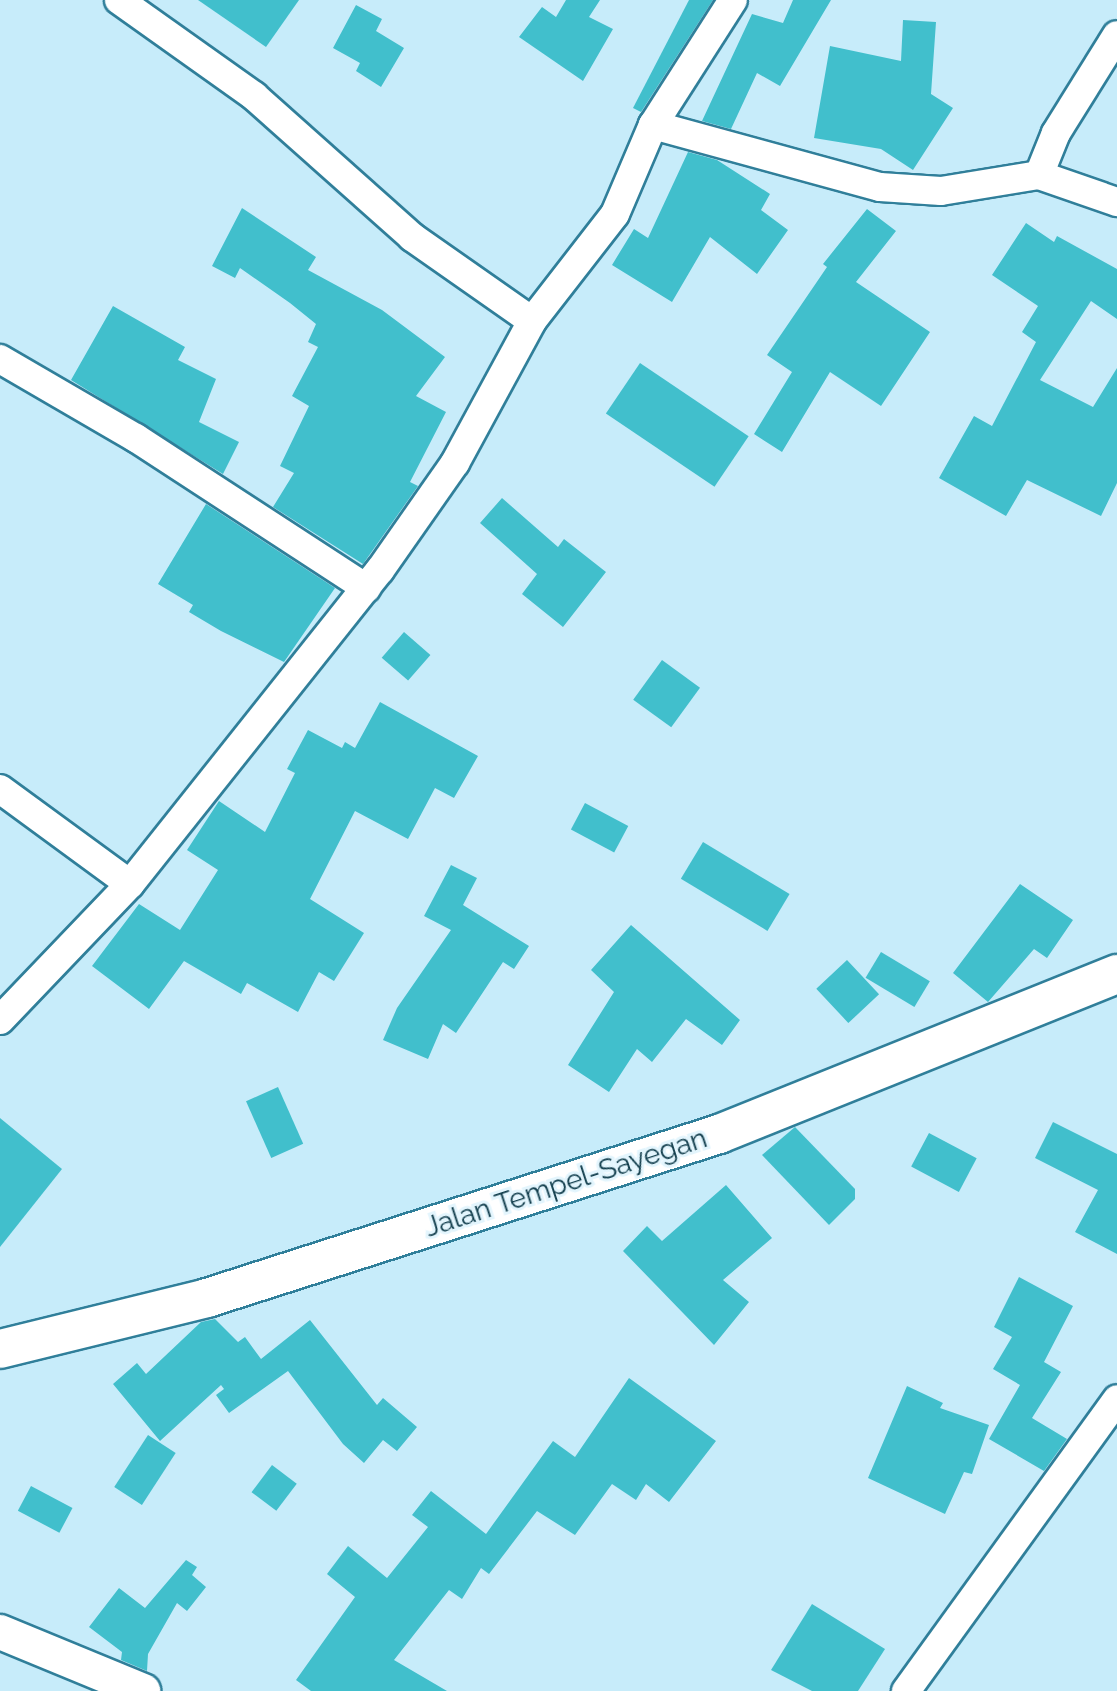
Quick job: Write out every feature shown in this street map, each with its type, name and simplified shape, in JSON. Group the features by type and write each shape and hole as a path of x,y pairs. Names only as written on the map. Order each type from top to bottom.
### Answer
{"main road":[{"name":"Jalan Tempel-Sayegan","path":"0,1349 207,1298 719,1134 1117,974"}],"street":[{"path":"119,0 254,96 412,237 532,321"},
{"path":"0,1020 130,884 366,588 455,463 532,321 615,214 653,125 733,0"},
{"path":"1039,175 1056,133 1117,35"},
{"path":"653,125 880,187 941,191 1039,175 1117,202"},
{"path":"0,359 136,438 366,588"},
{"path":"0,789 130,884"},
{"path":"906,1691 1117,1399"},
{"path":"0,1632 143,1691"}],"building":[{"path":"198,0 299,0 266,47"},
{"path":"566,0 600,0 589,17 613,29 583,81 519,37 542,7 556,17"},
{"path":"689,0 713,0 641,112 633,108"},
{"path":"793,0 831,0 780,86 757,73 731,129 702,121 752,14 783,23"},
{"path":"356,5 382,19 376,31 404,48 381,87 356,71 360,63 333,48"},
{"path":"903,20 936,22 931,94 953,108 913,170 881,149 814,138 830,46 901,61"},
{"path":"688,152 717,160 770,194 761,210 788,230 757,274 710,237 672,302 612,265 634,229 648,238"},
{"path":"242,208 316,257 308,270 382,310 445,357 416,396 446,412 410,482 418,486 363,564 273,507 294,473 280,466 309,406 292,396 318,347 308,342 316,324 240,268 235,278 212,266"},
{"path":"867,209 896,231 856,282 930,332 881,406 830,372 782,452 754,434 792,372 767,355 827,267 823,264"},
{"path":"1026,223 1054,242 1057,236 1117,269 1117,319 1091,301 1040,380 1093,407 1117,368 1117,483 1101,516 1027,480 1006,516 939,478 974,416 992,426 1036,342 1022,332 1038,306 992,275"},
{"path":"113,306 185,347 178,360 216,379 199,422 239,442 223,474 71,380"},
{"path":"640,363 749,436 714,487 606,414"},
{"path":"502,498 558,547 564,539 606,572 563,627 522,594 537,574 480,523"},
{"path":"206,504 335,588 284,662 189,612 193,605 158,584"},
{"path":"404,632 430,655 408,681 382,658"},
{"path":"662,660 700,688 671,727 633,700"},
{"path":"380,702 478,756 454,798 435,788 408,839 355,811 310,899 364,933 334,981 319,972 298,1012 247,983 241,994 184,961 149,1009 92,966 139,904 180,930 218,870 187,850 219,801 265,832 295,773 287,769 308,730 342,748 345,742 355,748"},
{"path":"585,803 628,826 614,852 571,829"},
{"path":"703,842 790,894 767,931 681,879"},
{"path":"451,865 477,878 463,905 529,946 514,969 503,962 456,1033 443,1024 428,1059 383,1040 397,1008 451,930 424,916"},
{"path":"1020,884 1073,920 1047,958 1034,949 988,1002 953,973"},
{"path":"631,925 740,1020 722,1045 686,1019 652,1062 637,1049 609,1092 568,1065 614,992 591,970"},
{"path":"881,952 930,981 914,1007 866,978"},
{"path":"847,960 879,994 848,1023 816,989"},
{"path":"278,1087 303,1144 271,1158 246,1101"},
{"path":"0,1118 62,1169 0,1247"},
{"path":"1053,1122 1117,1154 1117,1254 1075,1232 1098,1190 1035,1158"},
{"path":"795,1127 855,1189 855,1199 829,1225 762,1155"},
{"path":"929,1133 977,1158 959,1192 911,1167"},
{"path":"726,1185 772,1238 723,1280 749,1302 714,1345 623,1251 647,1226 662,1241"},
{"path":"1019,1277 1073,1306 1044,1362 1061,1372 1032,1418 1067,1439 1044,1471 989,1439 1020,1385 993,1369 1012,1337 994,1327"},
{"path":"215,1319 238,1342 245,1337 261,1359 310,1320 377,1405 383,1398 417,1427 397,1451 383,1440 364,1463 343,1444 288,1371 229,1413 216,1395 224,1389 221,1385 160,1441 113,1384 137,1363 146,1374 201,1322"},
{"path":"629,1378 716,1441 669,1502 646,1484 636,1500 612,1484 575,1535 537,1511 489,1574 481,1568 462,1599 449,1590 394,1660 447,1691 311,1691 296,1680 355,1597 327,1574 348,1546 387,1578 428,1527 412,1515 431,1491 486,1534 553,1441 575,1457"},
{"path":"907,1386 943,1403 940,1408 989,1425 972,1474 964,1472 945,1514 868,1478"},
{"path":"148,1435 176,1453 142,1505 114,1487"},
{"path":"272,1465 297,1484 276,1511 252,1492"},
{"path":"31,1486 72,1508 59,1533 18,1511"},
{"path":"186,1560 197,1567 192,1575 206,1587 187,1611 177,1603 148,1654 147,1671 121,1660 122,1652 89,1627 119,1588 145,1608"},
{"path":"812,1604 885,1649 858,1691 812,1691 771,1670"}]}
